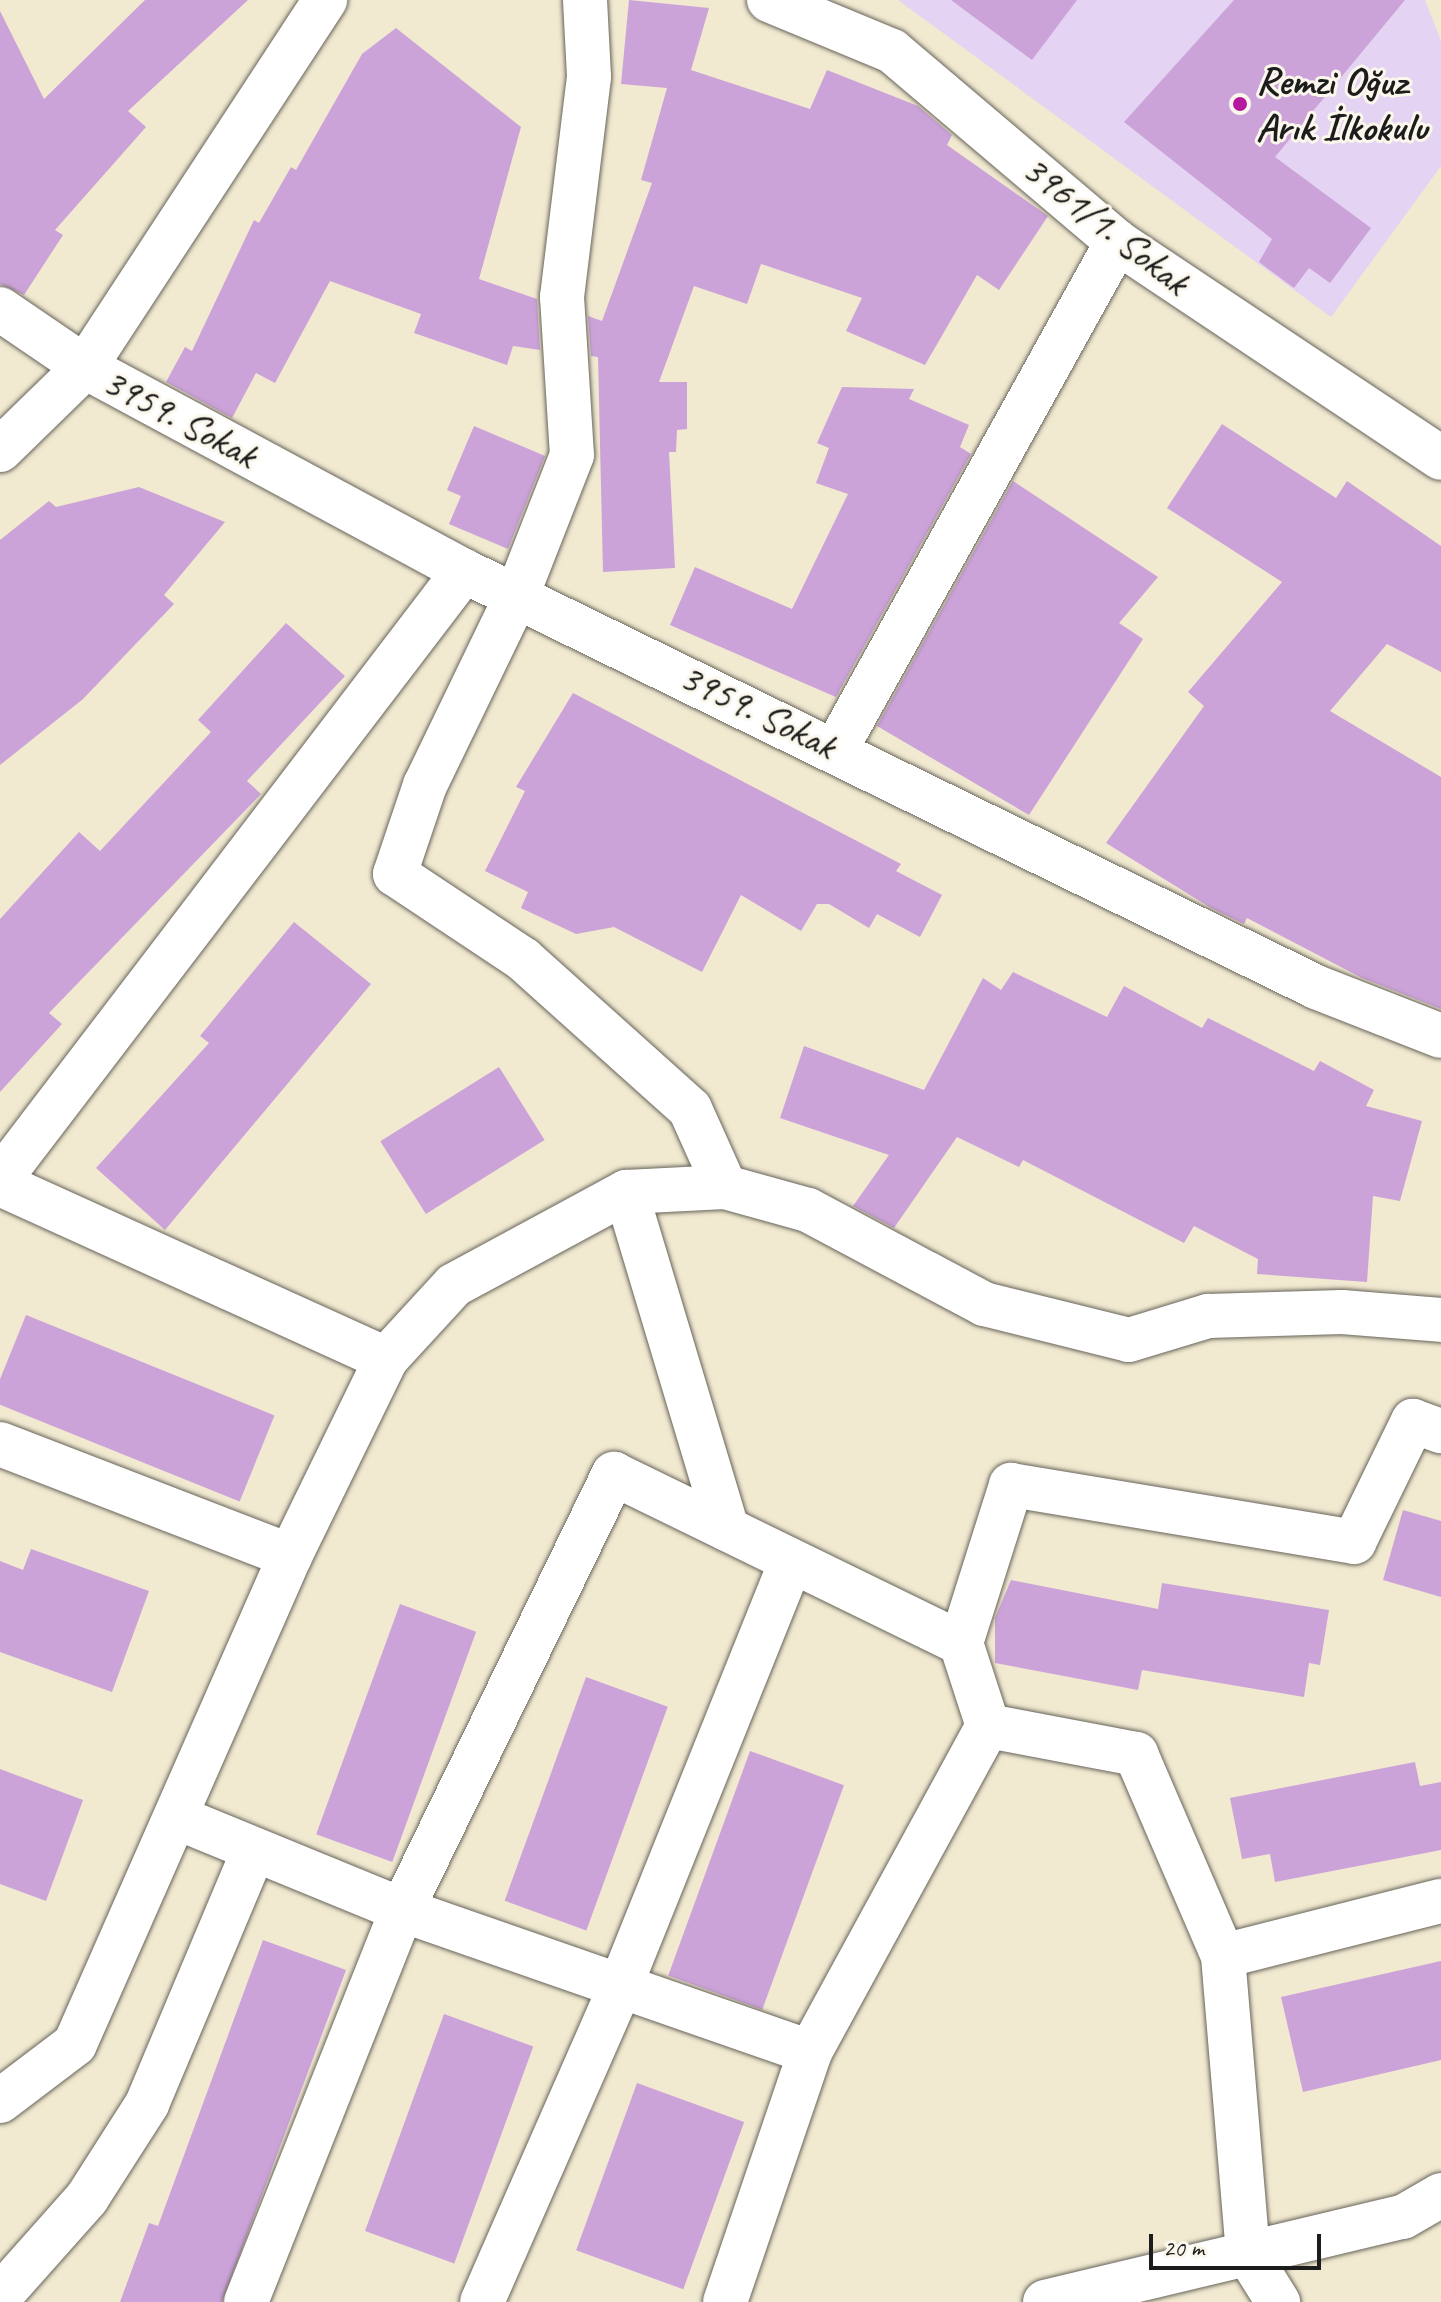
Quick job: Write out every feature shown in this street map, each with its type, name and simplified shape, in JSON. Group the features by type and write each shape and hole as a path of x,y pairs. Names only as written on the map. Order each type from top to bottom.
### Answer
{"street":[{"path":"0,450 85,367 325,0"},
{"path":"585,0 589,77 562,297 572,455 517,595 425,785 395,874 523,959 690,1109 725,1187"},
{"name":"3961/1. Sokak","path":"769,0 892,51 1117,242 1441,458"},
{"path":"836,749 1117,242"},
{"name":"3959. Sokak","path":"0,309 85,367 464,571 836,749 1316,987 1441,1036"},
{"path":"386,1359 0,1182 464,571"},
{"path":"0,2101 75,2044 178,1818 290,1556 386,1359 454,1285 626,1192 725,1187 808,1210 984,1304 1129,1340 1208,1316 1342,1312 1441,1320"},
{"path":"626,1192 727,1529"},
{"path":"725,2302 810,2052 988,1726 961,1643 1011,1485 1354,1542 1413,1421 1441,1431"},
{"path":"0,1444 290,1556"},
{"path":"246,2302 402,1910 614,1474 961,1643"},
{"path":"482,2302 620,1987 791,1561"},
{"path":"988,1726 1136,1754 1223,1956 1248,2254 1278,2302"},
{"path":"178,1818 252,1854 402,1910 810,2052"},
{"path":"0,2296 87,2198 147,2104 252,1854"},
{"path":"1223,1956 1441,1901"},
{"path":"1045,2302 1403,2217 1441,2195"}],"shaded area":[{"name":"Remzi Oğuz Arık İlkokulu","path":"898,0 1425,0 1441,41 1441,166 1331,317"}],"building":[{"path":"145,0 248,0 128,111 146,127 55,230 63,235 24,295 0,284 0,11 44,99"},
{"path":"629,0 709,8 691,70 810,109 827,70 918,106 952,135 947,145 1048,216 999,290 977,275 925,365 846,331 862,298 761,264 747,304 694,286 659,382 687,382 687,429 677,430 676,452 669,452 675,568 603,572 598,357 591,356 588,316 602,321 652,183 641,180 667,88 621,84"},
{"path":"951,0 1077,0 1032,60"},
{"path":"1234,0 1405,0 1275,157 1371,228 1330,283 1309,268 1294,288 1259,262 1272,239 1124,122"},
{"path":"396,28 521,127 479,279 537,299 540,350 513,346 507,365 414,333 421,314 330,281 275,383 256,373 232,418 166,382 185,347 192,351 254,220 259,223 291,167 296,170 362,54"},
{"path":"842,387 914,389 909,399 969,425 960,447 971,454 836,697 670,625 695,567 792,609 848,494 816,483 829,448 817,443"},
{"path":"1222,424 1336,498 1347,481 1441,546 1441,672 1387,644 1330,711 1441,777 1441,1009 1362,978 1247,918 1244,924 1211,908 1106,843 1204,706 1188,692 1282,582 1167,508"},
{"path":"474,426 545,456 508,549 449,524 461,496 447,490"},
{"path":"1013,481 1158,577 1119,623 1143,639 1029,815 877,726"},
{"path":"139,487 225,522 164,595 174,604 83,699 0,765 0,540 49,501 56,507"},
{"path":"286,623 345,676 247,781 261,794 49,1013 62,1024 0,1092 0,919 79,832 100,851 211,732 198,720"},
{"path":"573,693 901,864 896,871 942,895 920,937 877,914 869,928 829,904 817,904 801,931 741,895 702,972 614,927 576,934 521,908 528,892 485,871 525,791 516,787"},
{"path":"294,922 371,984 165,1230 96,1168 209,1043 200,1036"},
{"path":"1013,972 1107,1017 1124,986 1202,1028 1208,1018 1314,1071 1320,1061 1374,1090 1366,1106 1422,1121 1400,1201 1373,1196 1367,1282 1257,1274 1258,1259 1194,1226 1184,1243 1023,1160 1019,1167 957,1137 894,1228 853,1206 889,1155 780,1118 804,1046 924,1090 983,978 1001,990"},
{"path":"499,1067 545,1140 426,1214 380,1141"},
{"path":"26,1315 274,1415 240,1502 0,1405 0,1379"},
{"path":"1403,1510 1441,1521 1441,1597 1383,1580"},
{"path":"31,1549 149,1591 112,1692 0,1652 0,1561 23,1570"},
{"path":"1011,1580 1158,1609 1162,1583 1329,1610 1320,1665 1309,1663 1304,1697 1142,1670 1138,1690 995,1663 995,1618"},
{"path":"400,1604 476,1632 392,1862 316,1834"},
{"path":"586,1677 668,1707 586,1930 505,1901"},
{"path":"750,1751 844,1785 762,2010 668,1976"},
{"path":"1415,1762 1420,1786 1441,1782 1441,1850 1275,1882 1270,1854 1242,1859 1230,1798"},
{"path":"0,1769 83,1800 46,1901 0,1884"},
{"path":"263,1940 346,1970 222,2302 120,2302 149,2223 158,2226"},
{"path":"1441,1961 1441,2060 1303,2092 1281,1997"},
{"path":"444,2014 533,2046 454,2264 365,2231"},
{"path":"637,2083 744,2122 683,2289 576,2250"}],"place":[{"name":"Remzi Oğuz Arık İlkokulu","path":"1240,104"}]}
